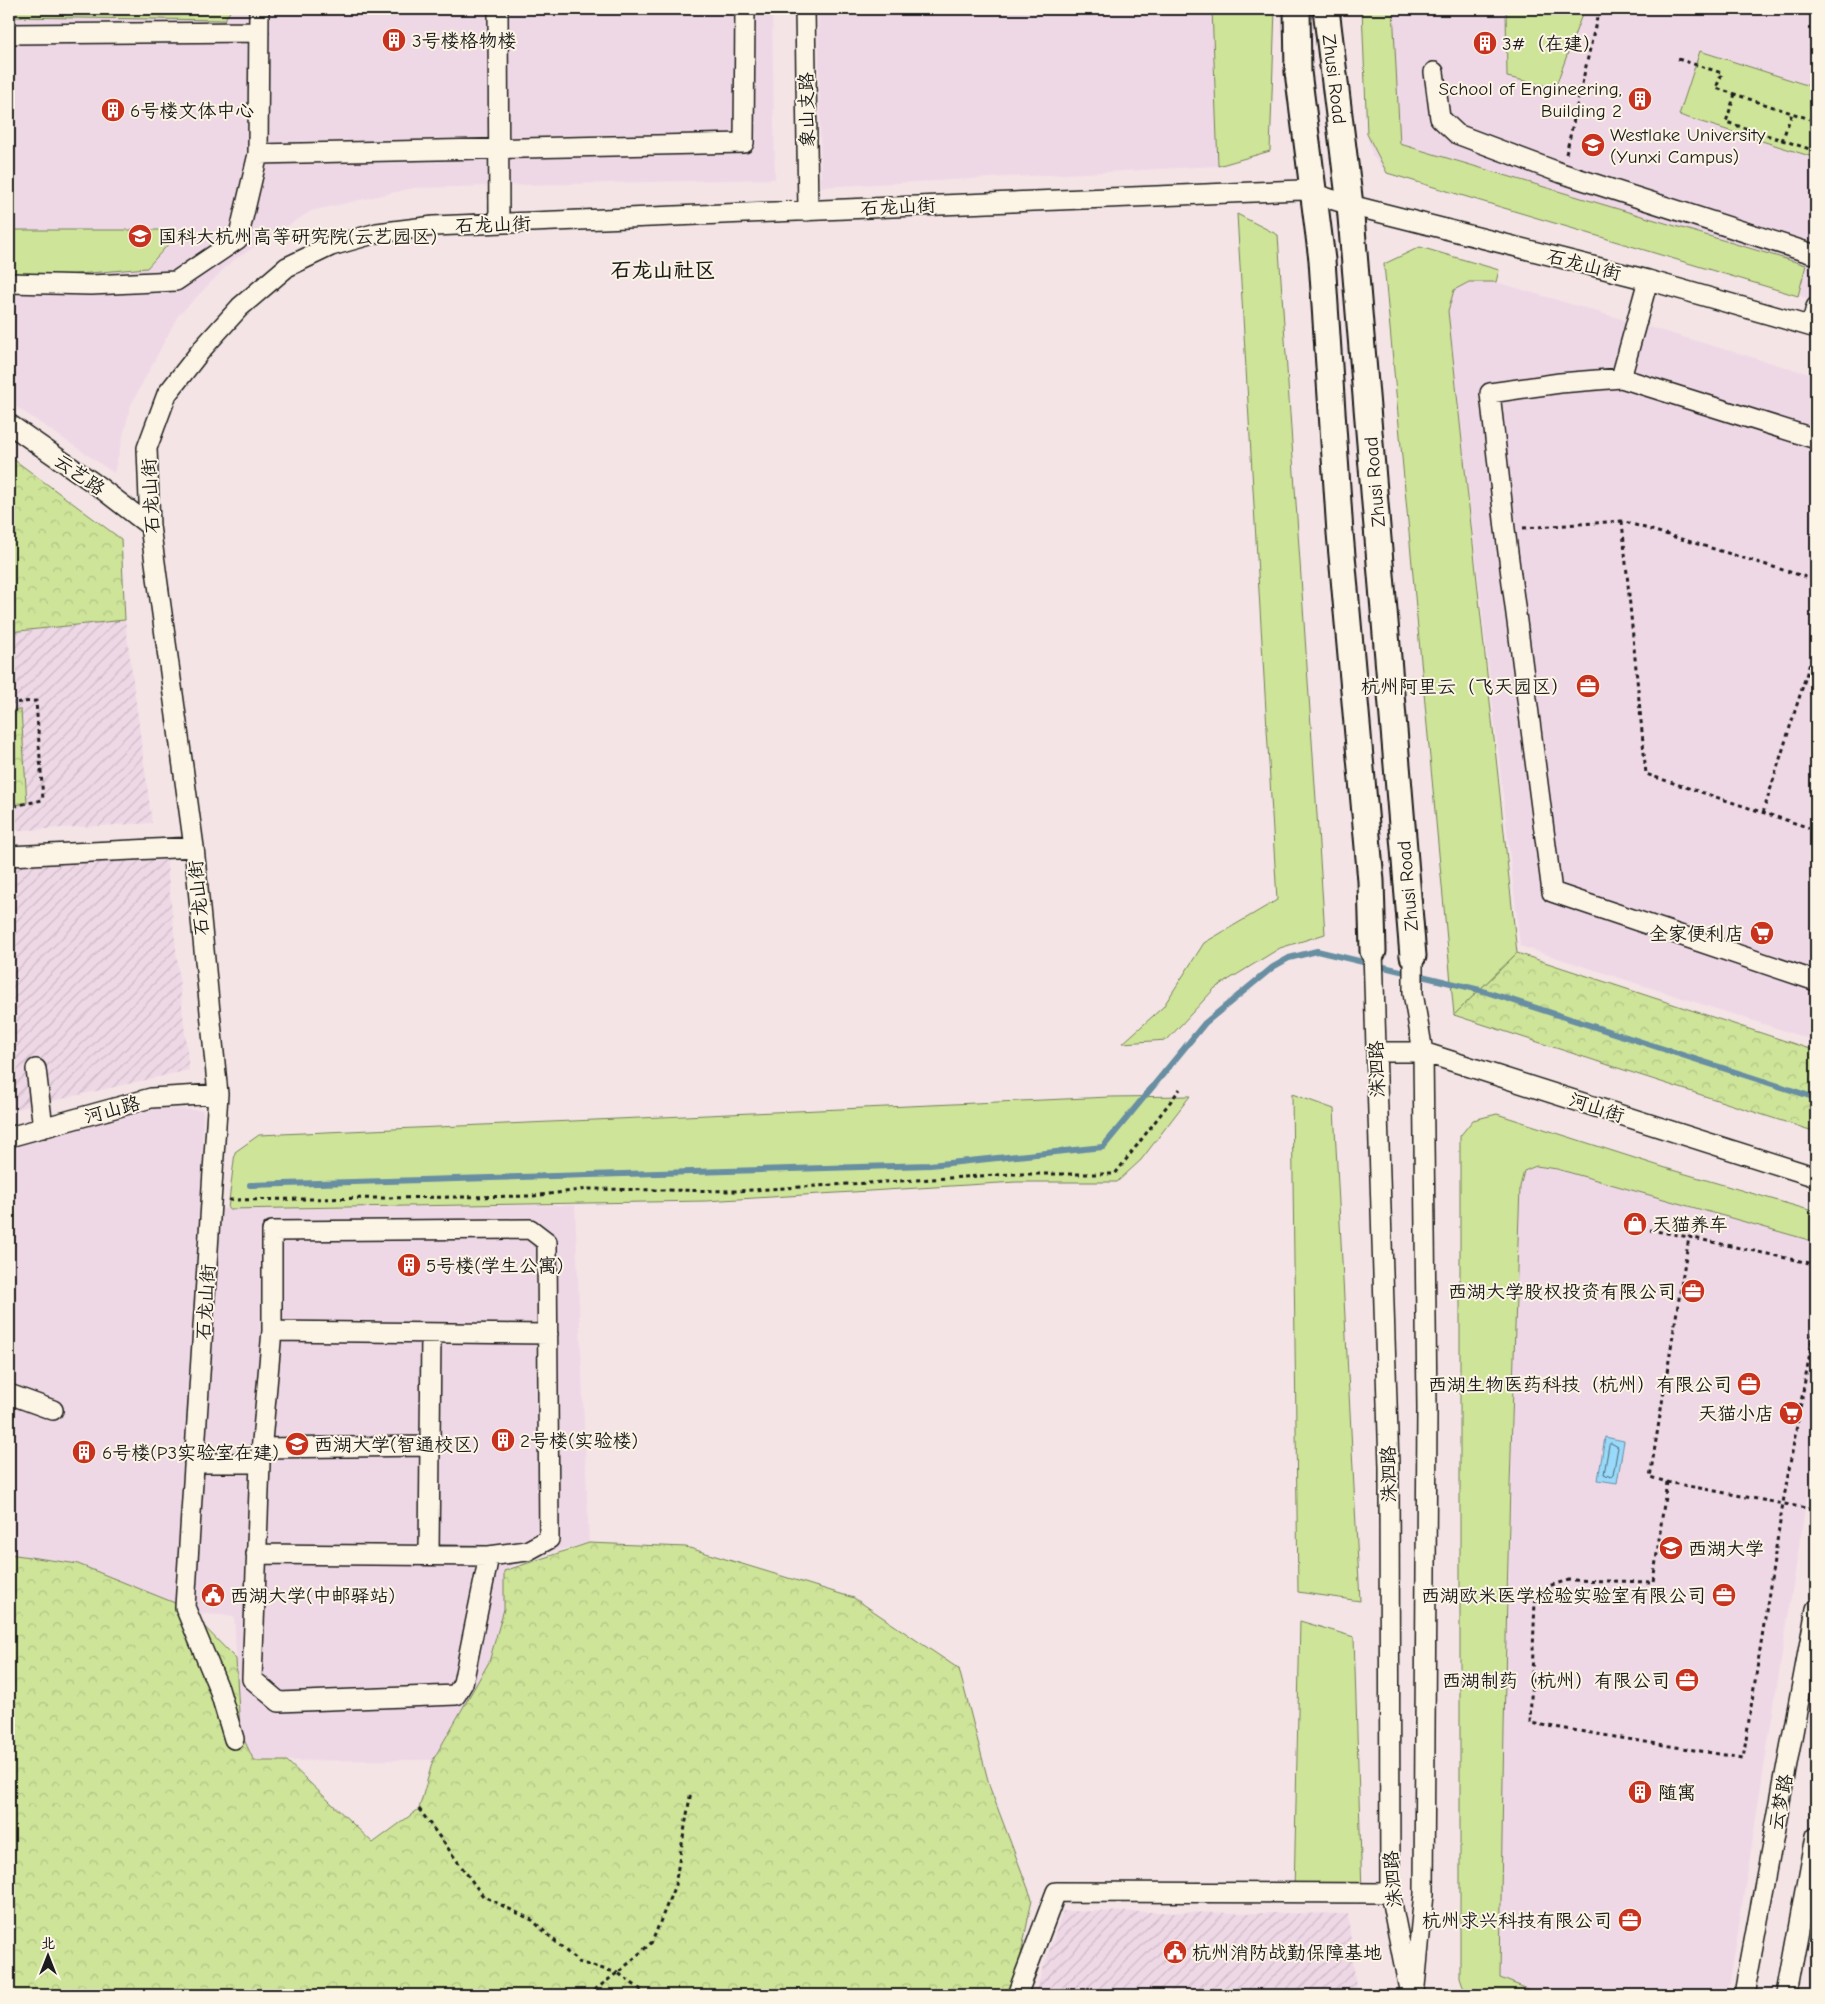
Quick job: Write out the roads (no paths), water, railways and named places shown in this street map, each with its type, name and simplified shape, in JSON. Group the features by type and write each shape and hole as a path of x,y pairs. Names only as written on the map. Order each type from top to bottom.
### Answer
{"main road":[{"name":"Zhusi Road","path":"1297,9 1298,72 1322,260 1340,533 1371,881 1373,951"},
{"name":"Zhusi Road","path":"1326,9 1350,205 1413,956"}],"street":[{"path":"9,283 91,286 176,281 238,239 258,154 259,9"},
{"path":"498,9 499,223"},
{"path":"258,154 499,147 744,143 745,9"},
{"name":"象山支路","path":"805,9 808,210"},
{"path":"9,34 259,32"},
{"path":"1434,72 1440,118 1457,134 1561,173 1816,255"},
{"name":"石龙山街","path":"234,1739 219,1689 185,1607 218,1094 194,847 150,526 147,448 167,394 240,307 287,267 330,246 377,233 434,226 1216,192 1302,190 1350,205 1648,280 1813,327"},
{"path":"1621,378 1648,280"},
{"path":"1813,327 1816,307"},
{"path":"1816,438 1621,378 1560,383 1490,393 1505,529 1552,892 1816,981"},
{"name":"云艺路","path":"9,424 98,486 150,526"},
{"path":"9,856 194,847"},
{"name":"洙泗路","path":"1373,951 1389,1467 1390,1893 1412,1995"},
{"name":"洙泗路","path":"1412,1995 1424,1894 1427,1408 1423,1052 1413,993 1413,956"},
{"name":"河山街","path":"1376,1052 1423,1052 1816,1177"},
{"path":"36,1069 43,1128"},
{"name":"河山路","path":"9,1137 151,1098 218,1094"},
{"path":"256,1554 489,1556 528,1551 549,1539 547,1242 530,1229 272,1231 272,1331 260,1456 256,1554 252,1679 279,1702 456,1694 463,1683 489,1556"},
{"path":"272,1331 548,1334"},
{"path":"429,1555 432,1333"},
{"path":"9,1394 53,1410"},
{"path":"194,1463 260,1456 430,1446"},
{"name":"云梦路","path":"1744,1995 1813,1646 1816,1609"},
{"path":"1787,1995 1816,1836"},
{"path":"1016,1995 1056,1892 1390,1893"}],"water":[{"path":"1605,1437 1624,1441 1617,1483 1598,1480"}],"waterway":[{"path":"250,1185 930,1165 1103,1147 1205,1023 1273,967 1289,958 1317,951 1480,990 1816,1098"}],"place":[{"name":"3号楼格物楼","path":"394,40"},
{"name":"3#（在建）","path":"1485,43"},
{"name":"School of Engineering, Building 2","path":"1640,99"},
{"name":"6号楼文体中心","path":"113,110"},
{"name":"Westlake University (Yunxi Campus)","path":"1593,145"},
{"name":"国科大杭州高等研究院(云艺园区)","path":"140,236"},
{"name":"杭州阿里云（飞天园区）","path":"1588,686"},
{"name":"全家便利店","path":"1762,933"},
{"name":"天猫养车","path":"1635,1224"},
{"name":"5号楼(学生公寓)","path":"409,1265"},
{"name":"西湖大学股权投资有限公司","path":"1693,1291"},
{"name":"西湖生物医药科技（杭州）有限公司","path":"1749,1384"},
{"name":"天猫小店","path":"1791,1413"},
{"name":"2号楼(实验楼)","path":"503,1440"},
{"name":"西湖大学(智通校区)","path":"297,1444"},
{"name":"6号楼(P3实验室在建)","path":"84,1452"},
{"name":"西湖大学","path":"1671,1548"},
{"name":"西湖大学(中邮驿站)","path":"213,1595"},
{"name":"西湖欧米医学检验实验室有限公司","path":"1724,1595"},
{"name":"西湖制药（杭州）有限公司","path":"1687,1680"},
{"name":"随寓","path":"1640,1792"},
{"name":"杭州求兴科技有限公司","path":"1630,1920"},
{"name":"杭州消防战勤保障基地","path":"1175,1952"}],"district":[{"name":"石龙山社区","path":"663,270"}]}
